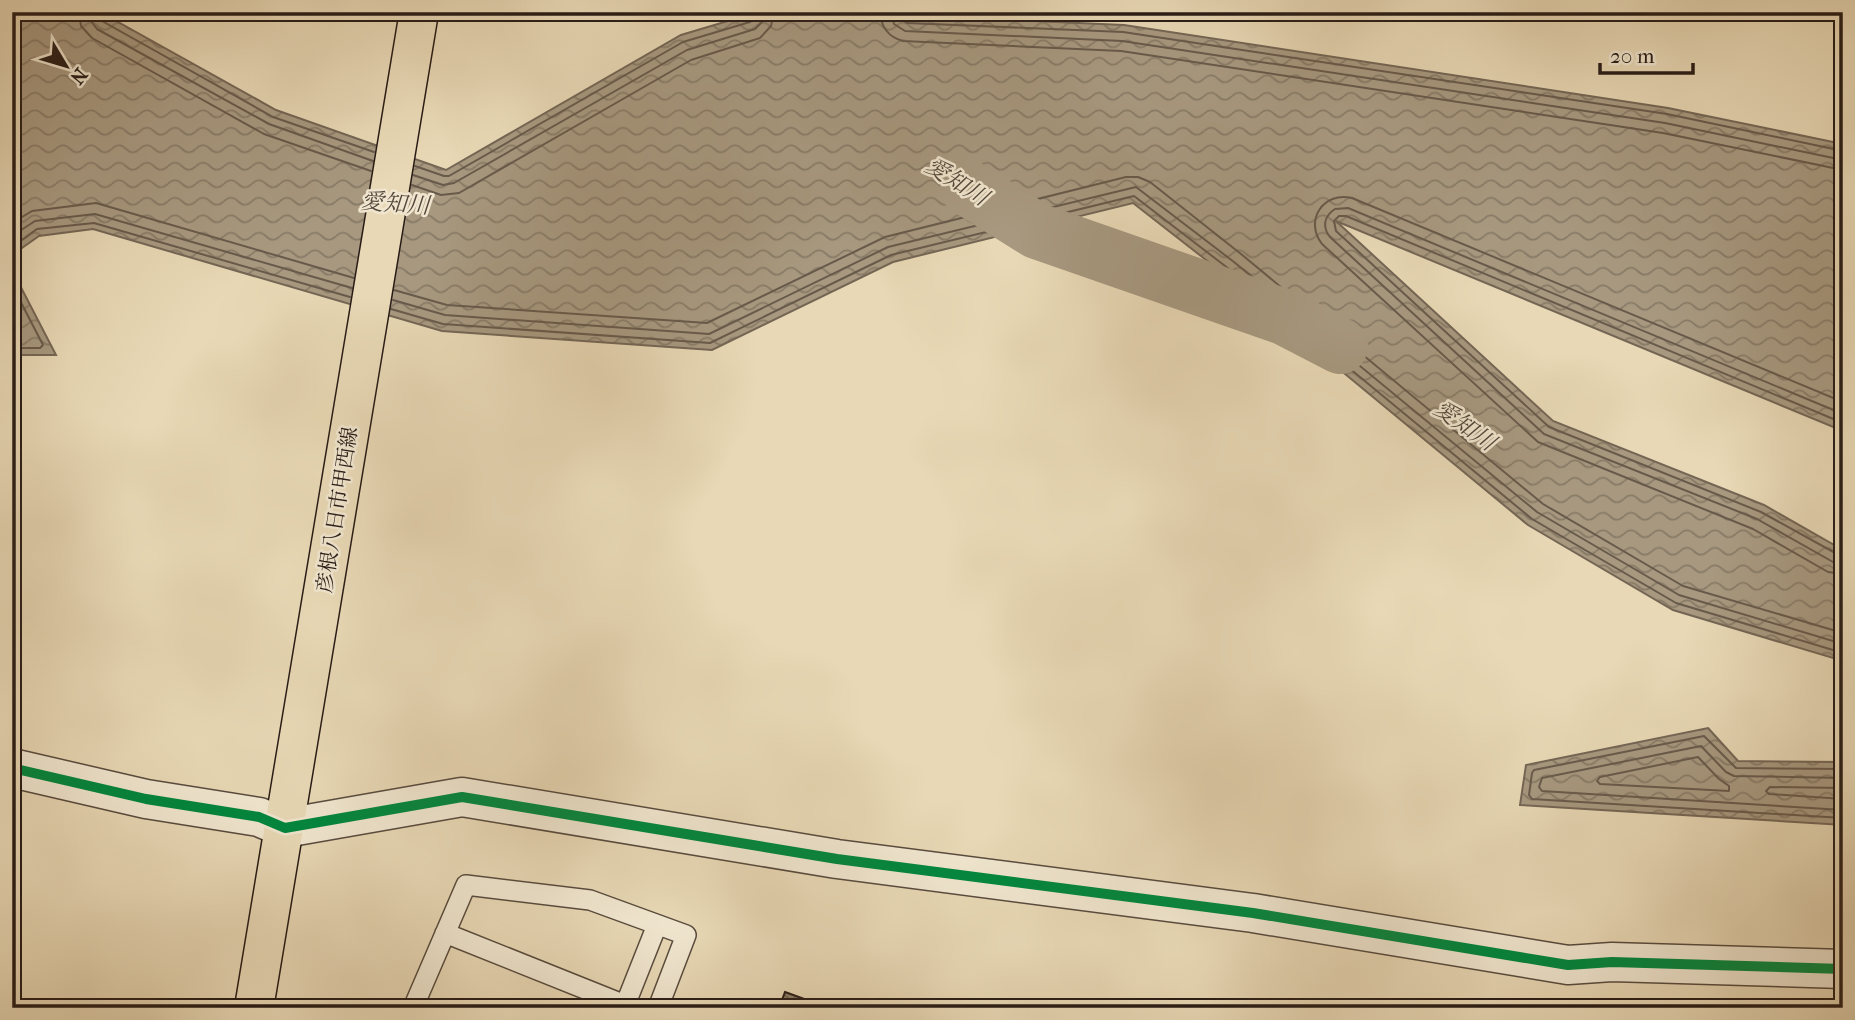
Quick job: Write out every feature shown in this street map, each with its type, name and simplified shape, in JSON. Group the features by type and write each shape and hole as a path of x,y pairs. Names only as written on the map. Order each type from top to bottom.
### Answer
{"main road":[{"name":"彦根八日市甲西線","path":"254,1008 419,12"}],"street":[{"path":"12,768 146,799 259,817 285,828 462,797 837,859 1253,913 1569,965 1612,962 1843,969"}],"lane":[{"path":"414,1008 466,885 590,900 686,935 658,1008"},
{"path":"445,933 624,1007 657,925"}],"water":[{"path":"12,12 100,12 276,110 446,170 681,35 758,12 828,12 1124,25 1668,108 1843,144 1843,431 1336,221 1553,421 1764,505 1843,550 1843,661 1673,610 1528,525 1224,274 1133,203 893,262 712,350 442,331 93,229 39,236 12,255"},
{"path":"12,270 56,355 12,355"},
{"path":"1708,728 1738,761 1843,762 1843,825 1520,805 1526,765"}],"building":[{"path":"785,992 829,1008 779,1008"}],"waterway":[{"name":"愛知川","path":"968,188 1037,231 1284,317 1340,346"}],"cycle path":[{"path":"12,768 146,799 259,817 285,828 462,797 837,859 1253,913 1568,965 1612,962 1843,969"}]}
